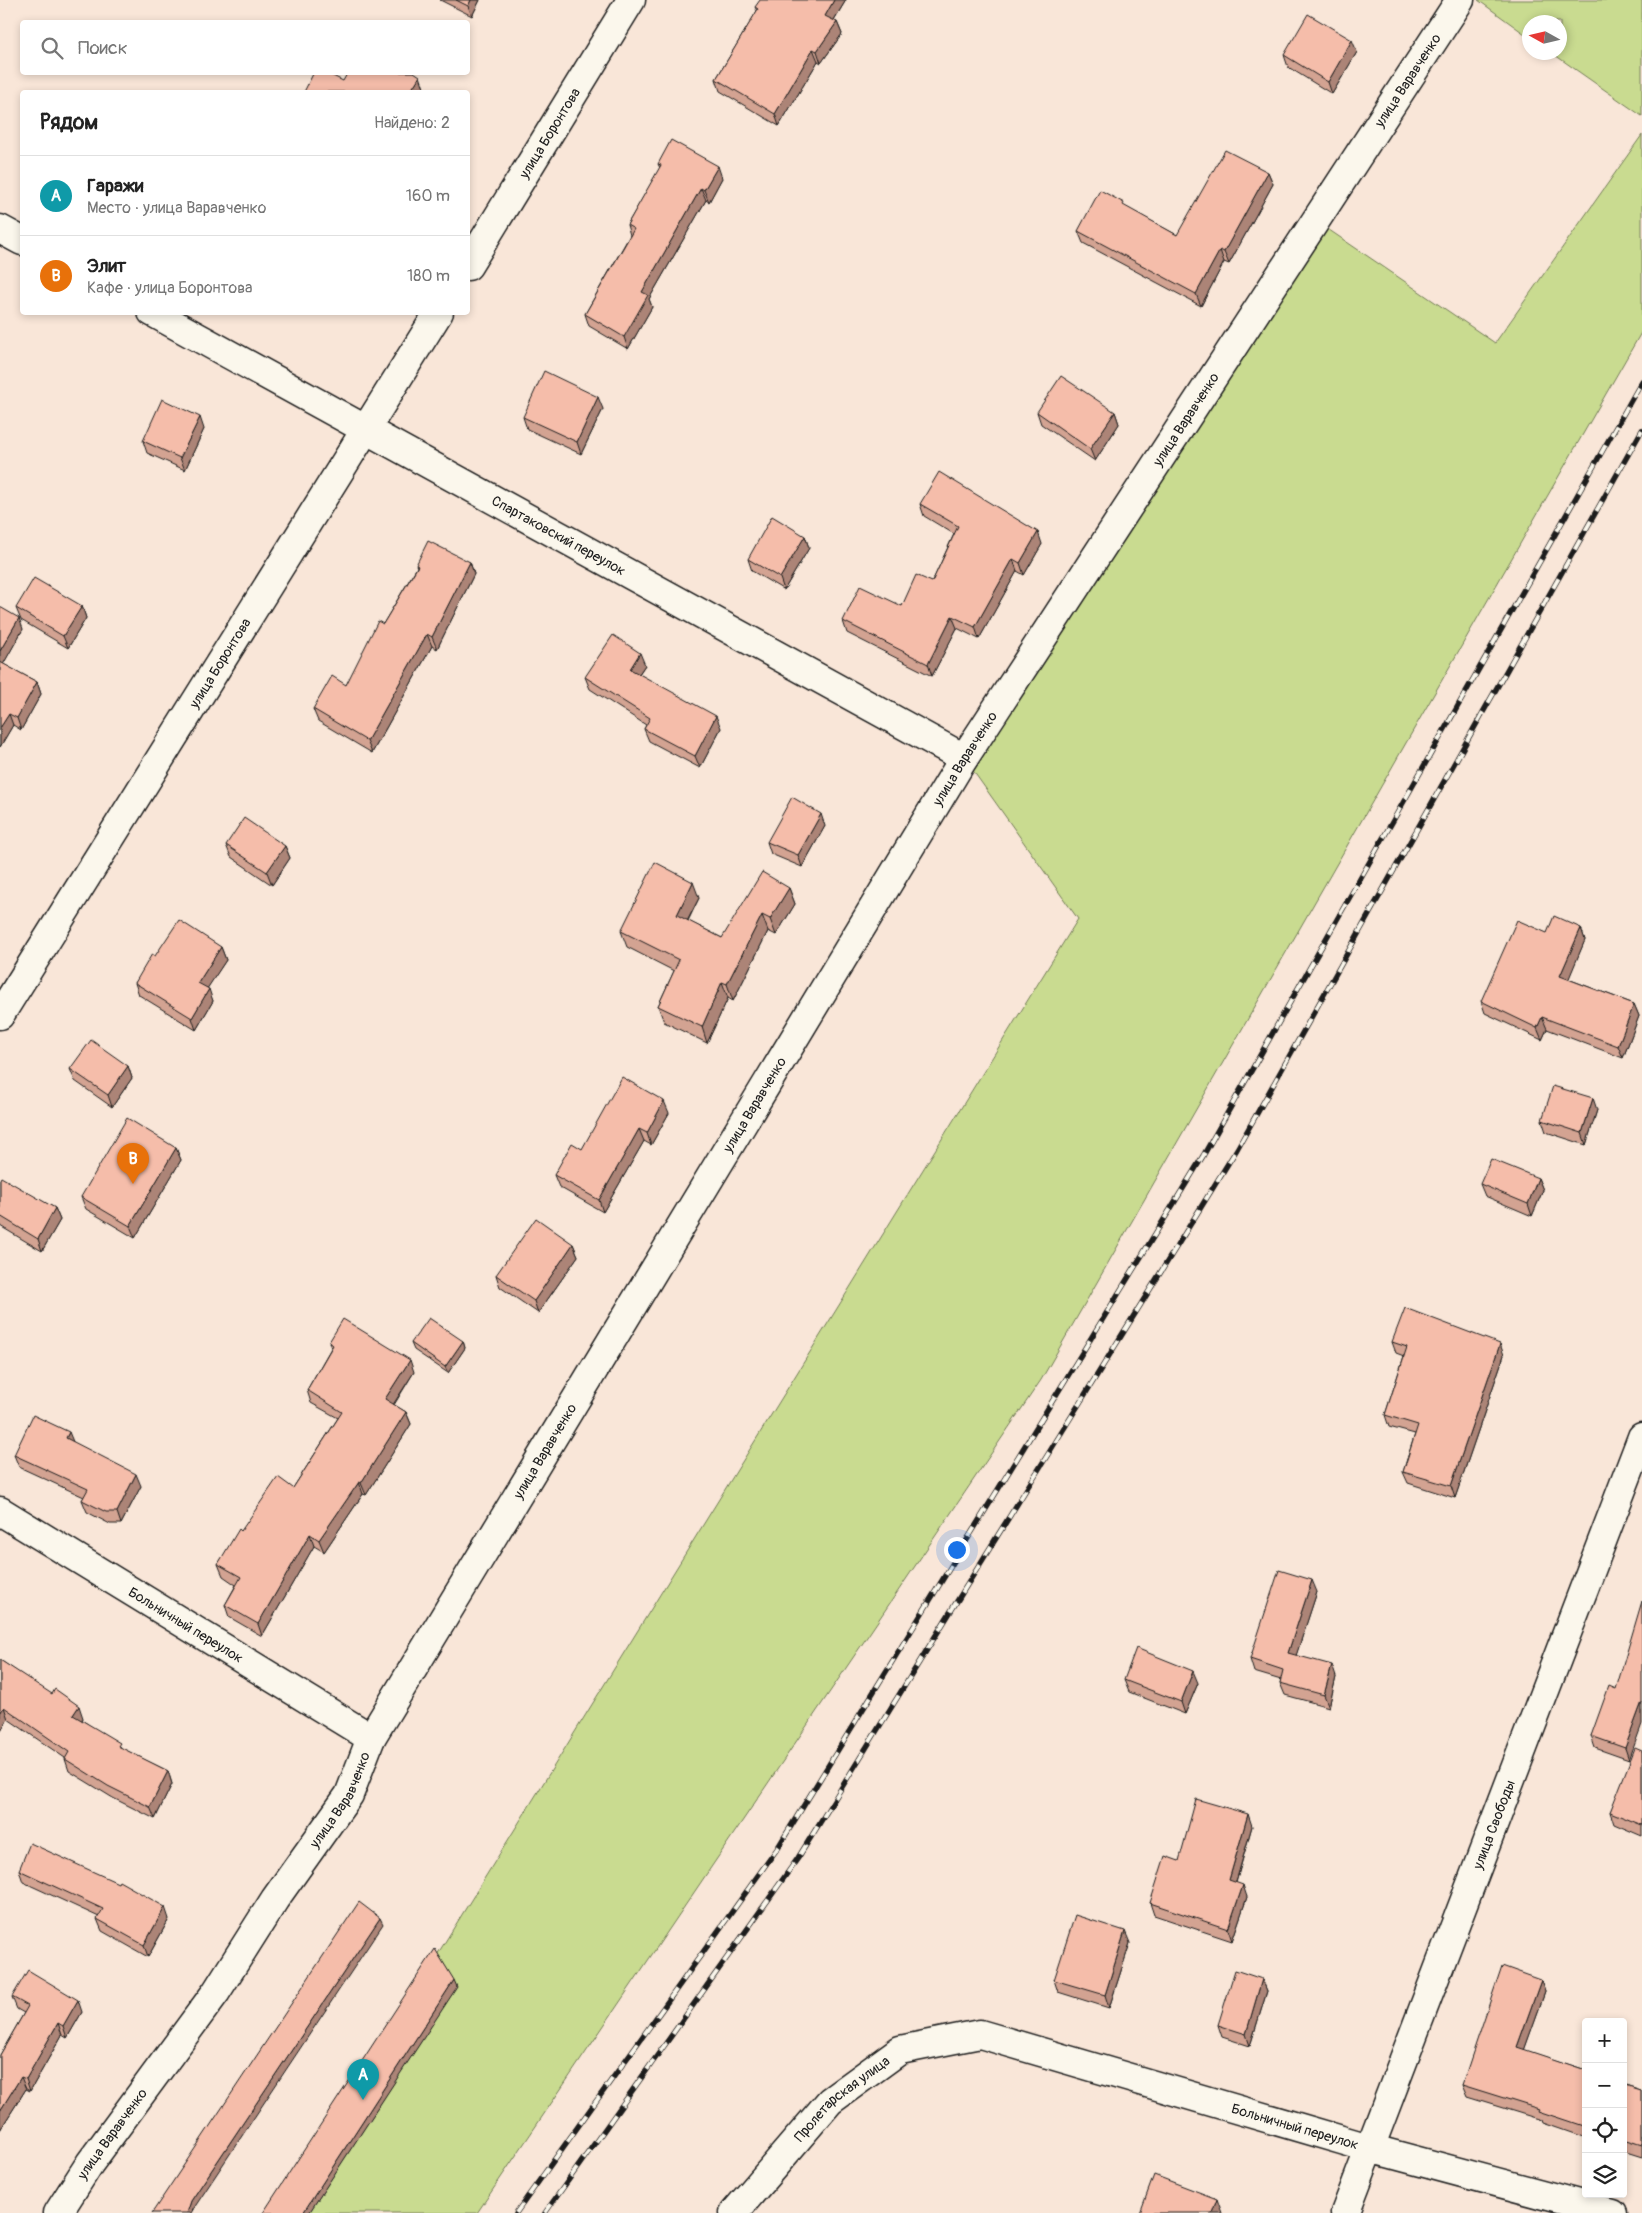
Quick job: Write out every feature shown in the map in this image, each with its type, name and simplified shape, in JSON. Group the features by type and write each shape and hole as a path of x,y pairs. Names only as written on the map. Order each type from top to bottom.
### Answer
{"street":[{"name":"улица Боронтова","path":"470,263 631,0"},
{"name":"улица Варавченко","path":"58,2213 90,2162 216,1992 275,1899 349,1795 371,1738 964,758 1460,0"},
{"path":"0,229 20,241"},
{"name":"Спартаковский переулок","path":"157,315 964,758"},
{"name":"улица Боронтова","path":"0,1014 437,315"},
{"name":"улица Свободы","path":"1345,2213 1642,1436"},
{"name":"Больничный переулок","path":"0,1511 371,1738"},
{"name":"Больничный переулок","path":"980,2034 1369,2148 1612,2213"},
{"name":"Пролетарская улица","path":"734,2213 830,2101 900,2050 980,2034"}],"green space":[{"path":"1478,0 1642,0 1642,116 1562,60 1567,60 1567,15 1522,15 1522,32"},
{"path":"1642,135 1642,331 1041,1380 477,2213 309,2213 456,1987 437,1955 1078,919 964,758 1316,221 1495,343"}],"building":[{"path":"456,0 471,0 468,6"},
{"path":"760,0 834,0 825,16 837,22 817,51 813,49 775,114 716,79 758,9 755,7"},
{"path":"1308,14 1352,40 1328,82 1284,55"},
{"path":"312,75 331,75 343,81 346,75 420,76 411,90 305,90"},
{"path":"671,140 718,166 704,190 701,188 642,292 648,295 624,337 585,314 634,229 627,225 661,165 658,164"},
{"path":"1225,150 1268,172 1224,252 1220,250 1196,294 1078,231 1100,190 1177,235"},
{"path":"544,371 598,397 577,442 523,417"},
{"path":"1061,376 1115,412 1090,449 1037,412"},
{"path":"162,399 200,417 180,458 143,441"},
{"path":"939,472 1038,532 1020,563 1013,559 975,627 952,616 928,664 843,621 860,586 902,606 916,575 932,582 958,526 920,504"},
{"path":"772,516 805,536 780,578 748,559"},
{"path":"428,541 470,562 432,637 427,634 367,741 313,709 332,676 346,685 378,621 383,624 418,566 416,565"},
{"path":"34,578 82,606 63,636 16,608"},
{"path":"0,607 19,618 0,651"},
{"path":"613,635 640,653 630,669 716,716 695,756 644,729 650,718 585,677"},
{"path":"0,662 37,682 17,718 9,714 0,728"},
{"path":"792,797 821,814 798,855 767,842"},
{"path":"244,818 285,846 267,872 226,845"},
{"path":"655,862 693,882 677,915 722,938 762,872 789,888 770,919 762,915 727,984 722,982 702,1027 658,1006 679,960 621,931"},
{"path":"1554,916 1581,928 1560,976 1634,1004 1618,1046 1542,1017 1537,1028 1481,1001 1517,920 1547,933"},
{"path":"179,920 221,947 198,983 209,989 192,1018 135,983 152,954 155,956"},
{"path":"91,1040 128,1066 108,1095 70,1069"},
{"path":"622,1077 664,1101 647,1133 639,1129 599,1200 554,1175 572,1143 582,1149"},
{"path":"1553,1086 1593,1098 1582,1133 1542,1120"},
{"path":"127,1118 176,1148 130,1226 81,1197"},
{"path":"1491,1159 1538,1178 1528,1204 1480,1184"},
{"path":"1,1177 55,1208 38,1239 0,1216"},
{"path":"536,1218 573,1244 534,1301 496,1275"},
{"path":"1405,1308 1500,1344 1451,1486 1403,1472 1418,1425 1385,1415 1407,1347 1392,1342"},
{"path":"429,1318 463,1341 445,1367 411,1343"},
{"path":"343,1319 410,1360 385,1399 406,1412 361,1483 359,1482 319,1540 310,1534 258,1624 225,1605 241,1577 218,1564 239,1529 241,1531 278,1477 293,1488 342,1412 307,1390 333,1345 329,1342"},
{"path":"33,1415 69,1432 66,1438 136,1474 117,1512 106,1512 82,1500 88,1489 14,1455"},
{"path":"1279,1570 1312,1580 1288,1653 1332,1665 1324,1695 1280,1683 1283,1670 1250,1659"},
{"path":"1642,1601 1642,1702 1625,1748 1591,1736 1609,1686 1616,1689"},
{"path":"1136,1648 1193,1671 1181,1702 1124,1680"},
{"path":"0,1660 52,1694 55,1689 79,1706 73,1715 120,1743 118,1746 168,1771 150,1807 108,1786 65,1759 69,1752 4,1707 0,1713"},
{"path":"1635,1748 1642,1751 1642,1825 1610,1812"},
{"path":"1196,1799 1248,1814 1229,1880 1243,1885 1228,1929 1150,1903 1165,1856 1179,1861"},
{"path":"30,1843 118,1883 119,1881 165,1907 144,1945 97,1919 103,1909 19,1870"},
{"path":"359,1902 380,1918 191,2201 187,2213 152,2213"},
{"path":"1075,1915 1125,1931 1105,1995 1054,1980"},
{"path":"435,1949 454,1980 303,2213 263,2213"},
{"path":"1502,1966 1541,1980 1517,2047 1582,2069 1582,2126 1538,2111 1539,2109 1462,2085"},
{"path":"28,1970 78,2000 63,2026 58,2023 26,2079 21,2077 0,2111 0,2055 28,2006 12,1997"},
{"path":"1235,1970 1262,1979 1246,2034 1218,2025"},
{"path":"1627,2084 1642,2089 1642,2146 1627,2141"},
{"path":"1154,2175 1217,2199 1212,2213 1140,2213"}],"railway":[{"path":"516,2213 777,1849 1203,1156 1642,381"},
{"path":"545,2213 798,1858 1237,1149 1642,430"}],"place":[{"name":"Элит","path":"133,1184"},
{"name":"Гаражи","path":"363,2100"}]}
